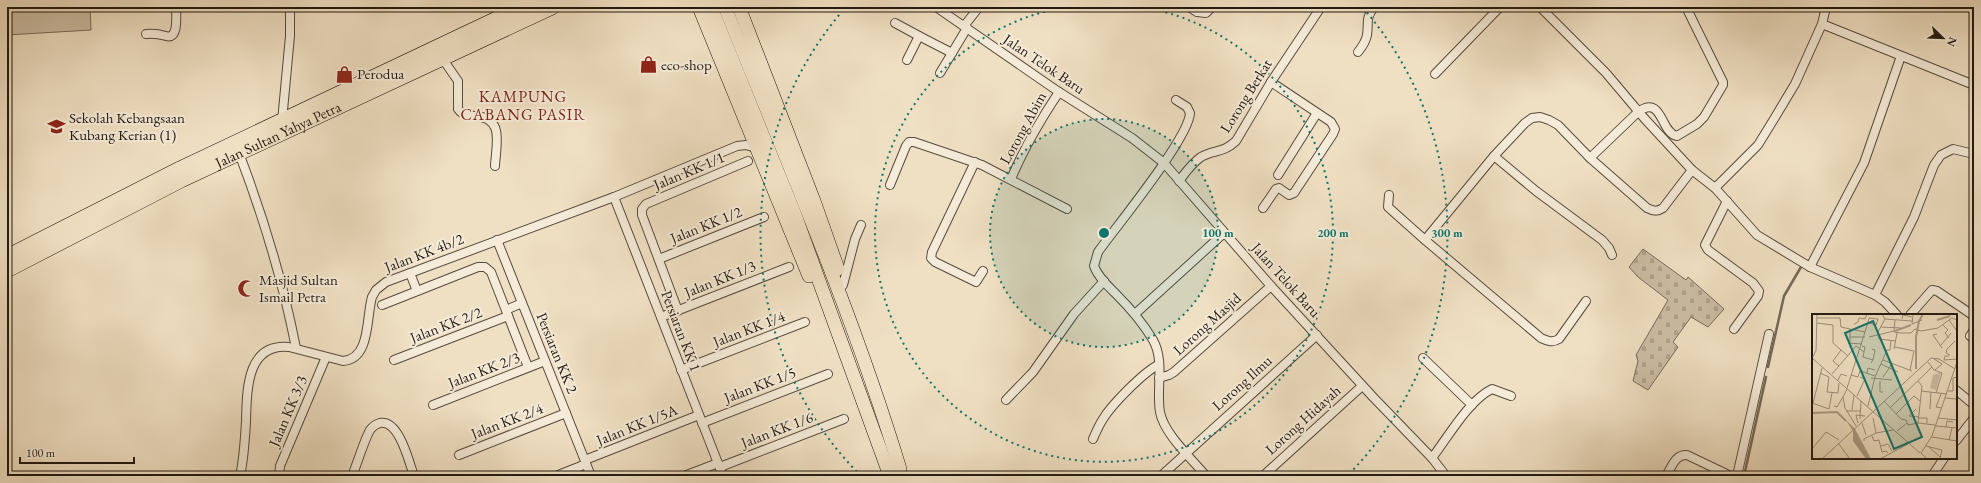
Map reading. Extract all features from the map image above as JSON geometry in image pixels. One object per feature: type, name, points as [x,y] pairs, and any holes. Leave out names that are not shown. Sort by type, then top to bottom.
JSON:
[{"type":"highway","name":"Jalan Sultan Yahya Petra","points":[[7,257],[180,169],[522,7]]},
{"type":"highway","name":"Jalan Sultan Yahya Petra","points":[[7,270],[181,180],[552,7]]},
{"type":"main road","points":[[699,7],[784,217],[864,402]]},
{"type":"main road","points":[[711,7],[799,209],[876,395]]},
{"type":"main road","points":[[725,7],[799,209],[890,476]]},
{"type":"main road","points":[[739,7],[814,201],[860,331],[876,395],[900,469],[897,476]]},
{"type":"street","points":[[146,34],[156,33],[168,37],[172,36],[176,26],[176,7]]},
{"type":"street","points":[[282,121],[290,36],[290,7]]},
{"type":"street","name":"Jalan Telok Baru","points":[[936,7],[1059,92],[1132,138],[1164,163],[1178,181],[1271,286],[1362,386],[1432,458],[1446,476]]},
{"type":"street","points":[[940,73],[979,7]]},
{"type":"street","points":[[1189,7],[1198,12],[1206,13],[1212,7]]},
{"type":"street","name":"Lorong Berkat","points":[[1178,181],[1201,157],[1229,148],[1236,141],[1271,82],[1321,7]]},
{"type":"street","points":[[1358,52],[1364,44],[1368,34],[1367,17],[1374,7]]},
{"type":"street","points":[[1435,74],[1500,7]]},
{"type":"street","points":[[1540,7],[1606,73],[1638,112],[1692,170],[1715,188],[1758,235],[1810,267],[1875,295],[1885,302],[1896,314]]},
{"type":"street","points":[[1590,158],[1638,112],[1647,106],[1654,108],[1671,133],[1677,136],[1704,117],[1724,82],[1686,7]]},
{"type":"street","points":[[1715,188],[1758,145],[1795,84],[1822,24],[1826,7]]},
{"type":"street","points":[[895,23],[952,53]]},
{"type":"street","points":[[1822,24],[1974,85]]},
{"type":"street","points":[[907,60],[918,36]]},
{"type":"street","points":[[1810,267],[1864,163],[1901,56]]},
{"type":"street","points":[[442,58],[458,81],[458,109],[464,114],[486,118],[494,124],[497,134],[495,166]]},
{"type":"street","points":[[1263,208],[1278,188],[1289,195],[1294,193],[1334,134],[1334,125],[1271,82]]},
{"type":"street","name":"Lorong Abim","points":[[1011,179],[1021,155],[1059,92]]},
{"type":"street","points":[[1176,100],[1187,107],[1190,113],[1190,119],[1164,163],[1094,260],[1094,266],[1096,272],[1135,314],[1156,347],[1160,412],[1163,423],[1206,476]]},
{"type":"street","points":[[1278,175],[1317,113]]},
{"type":"street","points":[[1425,240],[1494,156],[1525,123],[1532,118],[1540,117],[1558,125],[1590,158],[1647,208],[1652,210],[1658,211],[1663,208],[1692,170]]},
{"type":"street","points":[[737,146],[744,137],[747,127]]},
{"type":"street","points":[[890,185],[906,146],[909,142],[914,142],[975,162],[1067,208]]},
{"type":"street","name":"Jalan KK 4b/2","points":[[240,476],[244,456],[250,374],[256,362],[271,348],[280,346],[296,348],[343,361],[350,360],[357,357],[364,344],[370,303],[376,290],[386,282],[614,197],[737,146],[746,145],[756,148]]},
{"type":"street","points":[[1875,295],[1914,217],[1934,165],[1941,155],[1953,149],[1974,154]]},
{"type":"street","points":[[239,153],[251,186],[287,304],[296,348]]},
{"type":"street","points":[[1494,156],[1536,191],[1602,240],[1610,248],[1612,255]]},
{"type":"street","name":"Jalan KK 1/1","points":[[658,259],[642,215],[642,209],[646,204],[748,161]]},
{"type":"street","points":[[975,162],[932,252],[932,258],[935,262],[976,282],[983,271]]},
{"type":"street","points":[[1389,195],[1388,207],[1541,338],[1553,342],[1559,339],[1586,301]]},
{"type":"street","name":"Persiaran KK 1","points":[[614,197],[723,476]]},
{"type":"street","points":[[1727,202],[1705,245],[1708,250],[1753,283],[1759,291],[1758,296],[1734,329]]},
{"type":"street","name":"Jalan KK 1/2","points":[[658,259],[764,217]]},
{"type":"street","points":[[843,284],[855,239],[861,225]]},
{"type":"street","points":[[1135,314],[1224,233]]},
{"type":"street","name":"Persiaran KK 2","points":[[497,240],[591,476]]},
{"type":"street","points":[[658,259],[678,310]]},
{"type":"street","points":[[382,305],[478,267],[485,267],[491,272],[528,367]]},
{"type":"street","name":"Jalan KK 1/3","points":[[661,317],[789,267]]},
{"type":"street","points":[[410,273],[417,291]]},
{"type":"street","points":[[1006,400],[1033,372],[1074,314],[1104,281]]},
{"type":"street","name":"Lorong Masjid","points":[[1159,378],[1169,376],[1174,372],[1271,286]]},
{"type":"street","points":[[1911,314],[1932,290],[1937,291],[1974,316]]},
{"type":"street","name":"Jalan KK 2/2","points":[[394,360],[507,313],[522,303]]},
{"type":"street","name":"Jalan KK 1/4","points":[[681,370],[805,322]]},
{"type":"street","points":[[1737,476],[1769,334]]},
{"type":"street","name":"Lorong Ilmu","points":[[1161,476],[1317,335]]},
{"type":"street","name":"Jalan KK 3/3","points":[[279,476],[280,466],[326,356]]},
{"type":"street","points":[[1423,358],[1472,405]]},
{"type":"street","name":"Jalan KK 2/3","points":[[433,405],[545,361]]},
{"type":"street","points":[[1093,439],[1103,418],[1139,378],[1148,370],[1158,365]]},
{"type":"street","name":"Jalan KK 1/5","points":[[702,423],[828,374]]},
{"type":"street","name":"Lorong Hidayah","points":[[1262,476],[1362,386]]},
{"type":"street","points":[[1432,458],[1472,405],[1492,389],[1511,396]]},
{"type":"street","points":[[1957,391],[1974,405]]},
{"type":"street","name":"Jalan KK 2/4","points":[[459,455],[566,413]]},
{"type":"street","name":"Jalan KK 1/5A","points":[[556,476],[585,462],[699,415]]},
{"type":"street","points":[[1957,440],[1974,418]]},
{"type":"street","name":"Jalan KK 1/6","points":[[684,476],[719,465],[844,419]]},
{"type":"street","points":[[352,476],[370,431],[378,423],[383,423],[389,424],[397,432],[414,476]]},
{"type":"street","points":[[1666,476],[1677,458],[1681,455],[1687,455],[1731,476]]},
{"type":"street","points":[[1932,476],[1943,459]]},
{"type":"green space","points":[[7,7],[90,7],[91,30],[7,35]]},
{"type":"green space","points":[[1643,249],[1686,280],[1688,277],[1724,309],[1708,327],[1691,317],[1673,342],[1678,347],[1648,390],[1633,381],[1638,361],[1636,355],[1668,300],[1638,277],[1629,267]]},
{"type":"waterway","points":[[1768,367],[1784,296],[1801,267]]},
{"type":"waterway","points":[[1744,476],[1766,377]]},
{"type":"place","name":"eco-shop","points":[[648,65]]},
{"type":"place","name":"Perodua","points":[[344,74]]},
{"type":"place","name":"Sekolah Kebangsaan Kubang Kerian (1)","points":[[56,127]]},
{"type":"place","name":"Masjid Sultan Ismail Petra","points":[[246,289]]},
{"type":"district","name":"KAMPUNG CABANG PASIR","points":[[523,105]]}]
